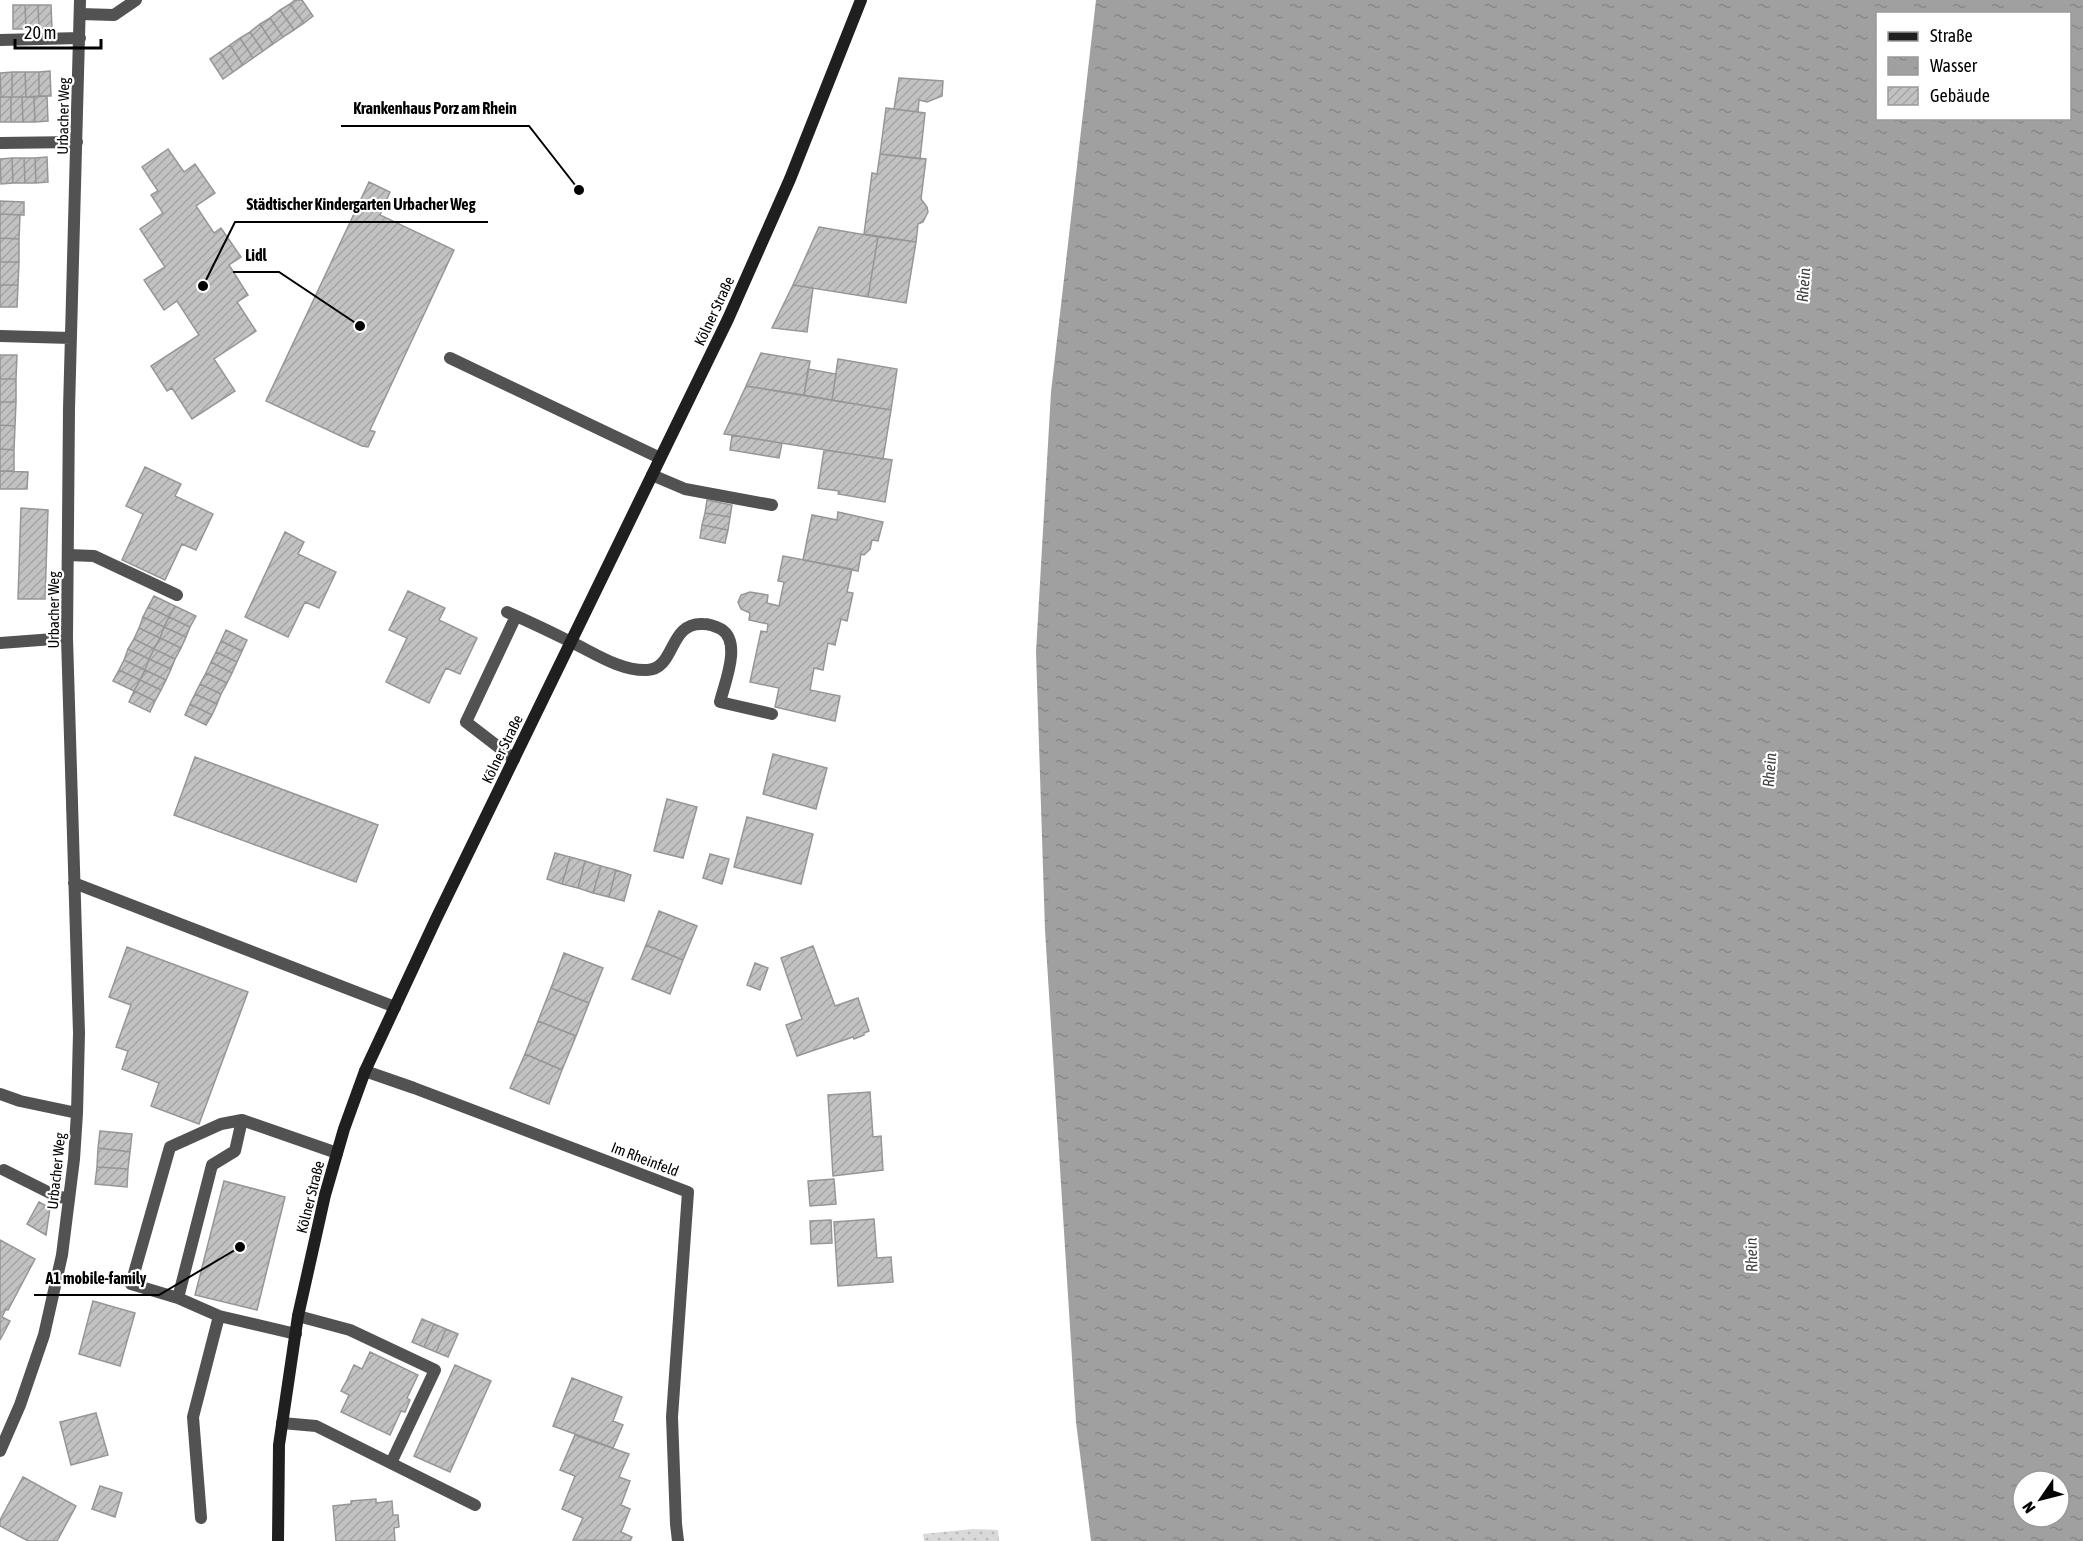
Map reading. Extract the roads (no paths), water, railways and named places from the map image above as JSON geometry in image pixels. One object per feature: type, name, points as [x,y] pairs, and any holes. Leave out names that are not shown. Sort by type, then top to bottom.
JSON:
[{"type":"main road","name":"Kölner Straße","points":[[279,1541],[279,1445],[298,1316],[325,1195],[365,1071],[728,320],[790,179],[861,0]]},
{"type":"street","name":"Urbacher Weg","points":[[0,1451],[20,1405],[44,1335],[62,1255],[77,1113],[79,1033],[68,638],[68,555],[80,0]]},
{"type":"street","points":[[80,14],[114,15],[136,0]]},
{"type":"street","points":[[0,40],[80,39]]},
{"type":"street","points":[[0,143],[77,142]]},
{"type":"street","points":[[0,336],[71,338]]},
{"type":"street","points":[[450,358],[660,458]]},
{"type":"street","points":[[652,475],[686,489],[772,505]]},
{"type":"street","points":[[68,555],[94,556],[177,595]]},
{"type":"street","points":[[514,759],[466,722],[511,614],[617,664],[650,670],[664,662],[682,630],[690,626],[709,624],[721,629],[731,642],[732,653],[720,702],[772,714]]},
{"type":"street","points":[[0,643],[68,638]]},
{"type":"street","points":[[74,883],[395,1006]]},
{"type":"street","name":"Im Rheinfeld","points":[[365,1071],[688,1192],[672,1417],[678,1541]]},
{"type":"street","points":[[0,1094],[20,1101],[77,1113]]},
{"type":"street","points":[[178,1298],[212,1165],[235,1151],[242,1120]]},
{"type":"street","points":[[296,1334],[219,1316],[178,1298],[131,1284],[170,1147],[221,1124],[242,1120],[337,1153]]},
{"type":"street","points":[[4,1170],[58,1197],[69,1198]]},
{"type":"street","points":[[201,1518],[193,1417],[219,1316]]},
{"type":"street","points":[[298,1316],[350,1330],[435,1370],[392,1463]]},
{"type":"street","points":[[282,1422],[316,1426],[475,1504]]},
{"type":"water","name":"Rhein","points":[[1096,0],[2083,0],[2083,1541],[1091,1541],[1076,1422],[1045,930],[1036,652],[1051,392]]},
{"type":"place","name":"Krankenhaus Porz am Rhein","points":[[579,190]]},
{"type":"place","name":"Städtischer Kindergarten Urbacher Weg","points":[[203,286]]},
{"type":"place","name":"Lidl","points":[[360,326]]},
{"type":"place","name":"A1 mobile-family","points":[[240,1247]]}]
